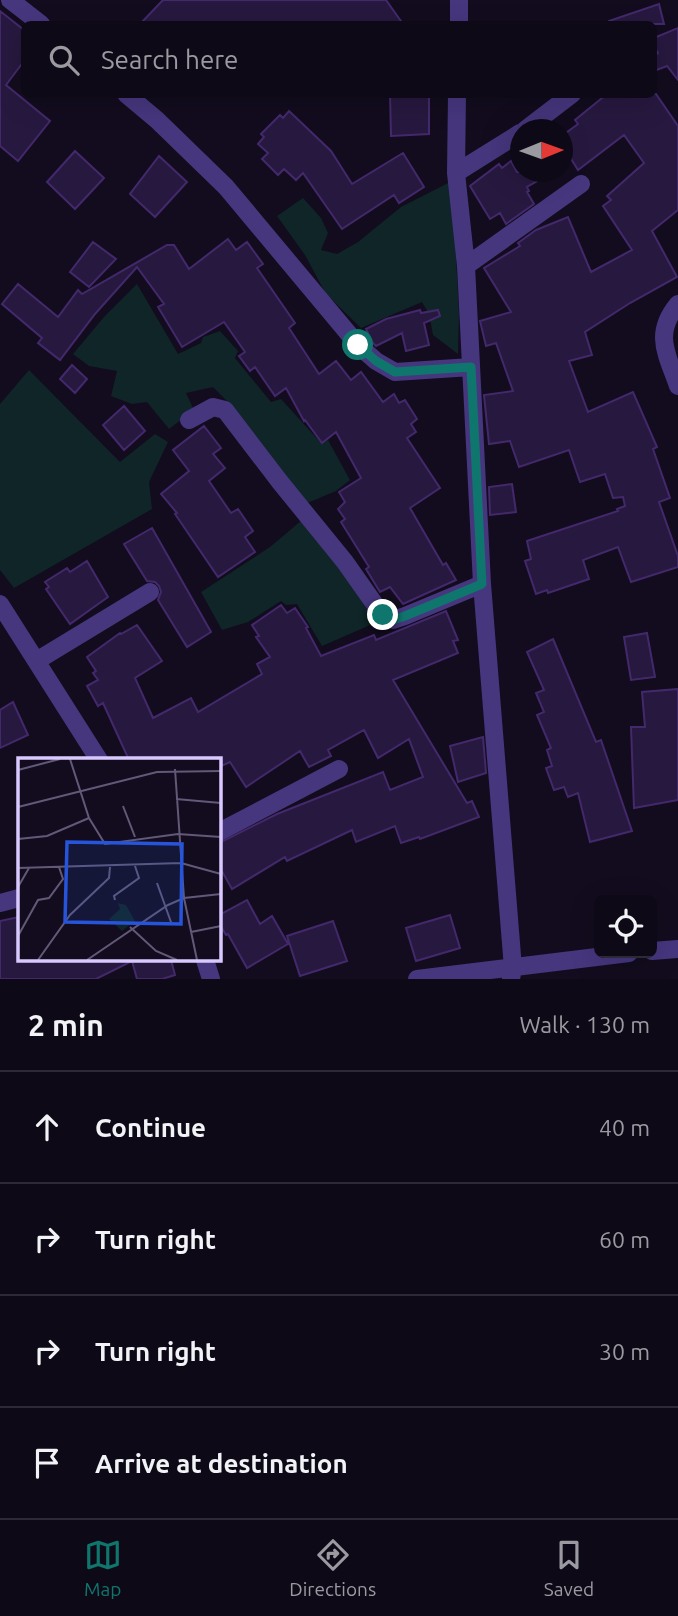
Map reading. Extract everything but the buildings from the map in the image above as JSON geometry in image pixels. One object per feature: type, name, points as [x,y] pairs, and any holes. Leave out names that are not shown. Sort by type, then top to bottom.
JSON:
[{"type":"street","points":[[10,0],[37,21]]},
{"type":"street","points":[[458,21],[459,0]]},
{"type":"street","points":[[131,98],[226,187],[358,345],[376,361],[395,372],[471,367]]},
{"type":"street","points":[[457,98],[456,173],[466,266],[482,584],[512,974]]},
{"type":"street","points":[[539,119],[567,98]]},
{"type":"street","points":[[456,173],[510,139]]},
{"type":"street","points":[[466,266],[582,184]]},
{"type":"street","points":[[678,304],[665,323],[662,339],[678,386]]},
{"type":"street","points":[[189,420],[213,407],[225,410],[345,562],[383,615],[393,620],[482,584]]},
{"type":"street","points":[[38,660],[150,592]]},
{"type":"street","points":[[0,604],[98,758]]},
{"type":"street","points":[[220,831],[339,769]]},
{"type":"street","points":[[0,903],[18,898]]},
{"type":"street","points":[[657,951],[678,949]]},
{"type":"street","points":[[417,979],[512,974],[601,958]]},
{"type":"street","points":[[206,962],[211,979]]},
{"type":"green space","points":[[452,181],[459,314],[458,354],[433,335],[429,314],[422,302],[361,328],[326,294],[305,255],[277,216],[303,198],[321,218],[328,233],[321,250],[337,254],[358,242],[401,207]]},
{"type":"green space","points":[[137,284],[178,354],[201,343],[203,337],[220,331],[238,351],[235,358],[271,402],[281,399],[322,444],[328,440],[350,480],[336,491],[305,504],[229,403],[213,387],[186,393],[194,410],[169,429],[147,402],[132,404],[111,396],[117,371],[89,366],[73,354]]},
{"type":"green space","points":[[29,370],[120,462],[155,434],[168,442],[149,482],[152,509],[14,588],[0,570],[0,404]]},
{"type":"green space","points":[[302,520],[331,551],[375,623],[322,646],[297,604],[286,605],[281,601],[248,622],[222,630],[201,592],[270,547]]},
{"type":"route","points":[[358,345],[376,361],[395,372],[471,367],[482,584],[393,620],[383,615]]}]
